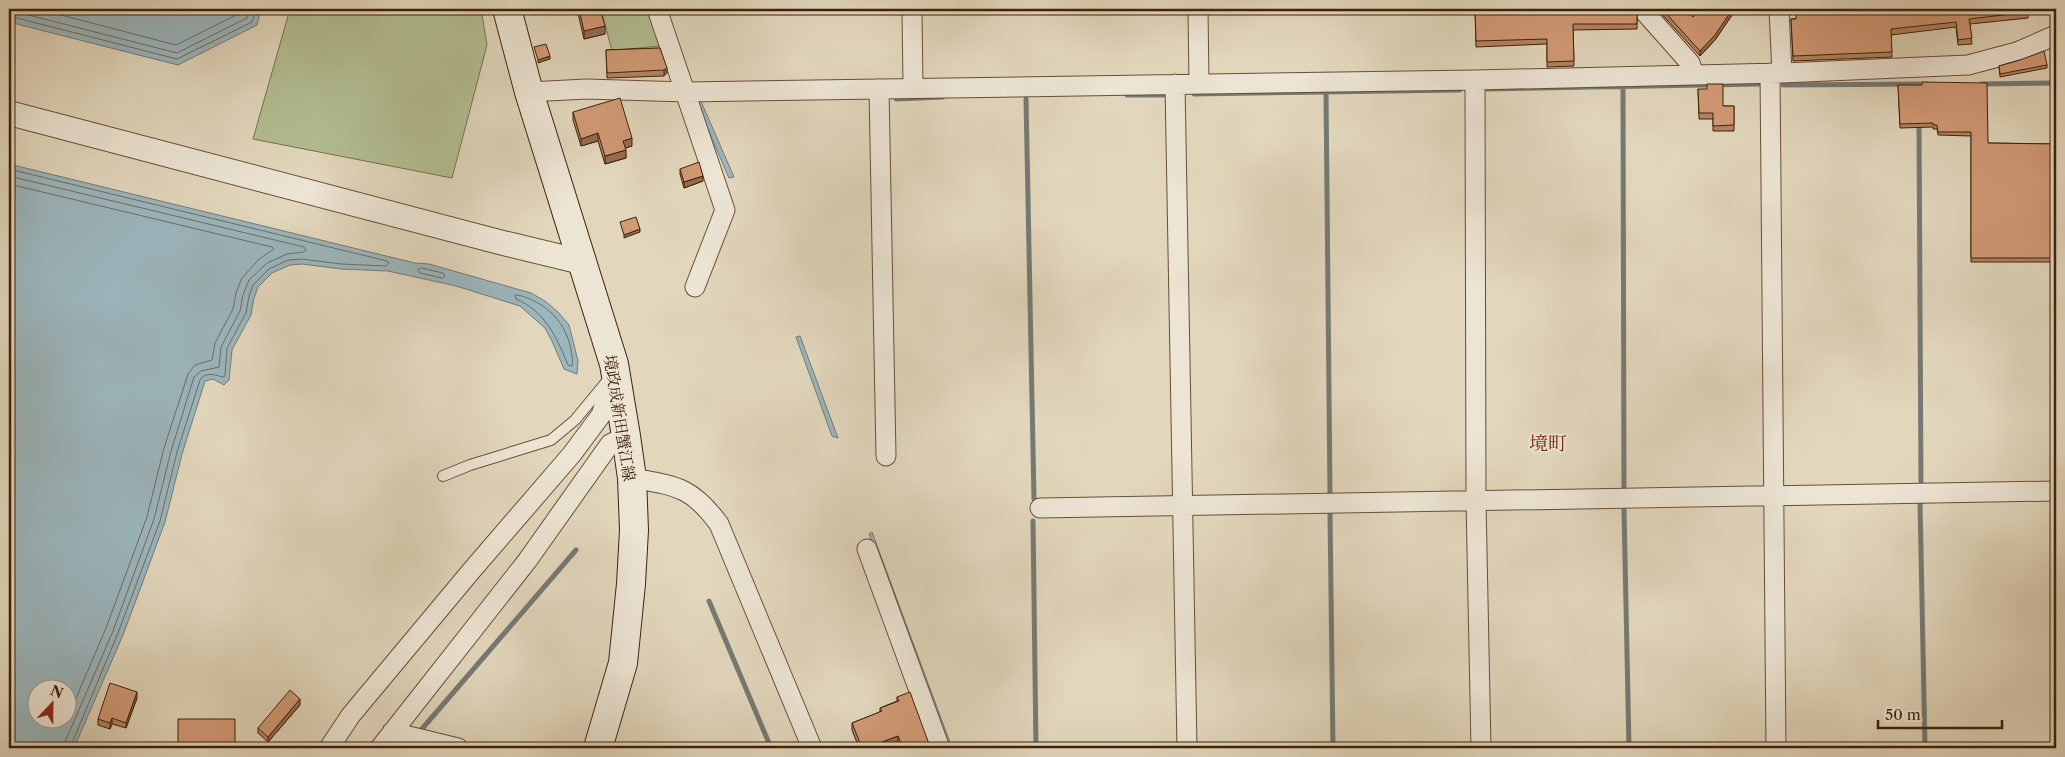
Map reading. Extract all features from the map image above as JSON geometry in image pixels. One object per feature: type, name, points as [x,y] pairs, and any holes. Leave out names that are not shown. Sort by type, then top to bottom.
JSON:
[{"type":"main road","name":"境政成新田蟹江線","points":[[507,9],[529,92],[615,372],[632,478],[634,530],[624,662],[598,748]]},
{"type":"street","points":[[657,9],[687,92],[725,210],[695,287]]},
{"type":"street","points":[[912,9],[913,88]]},
{"type":"street","points":[[1198,9],[1199,84]]},
{"type":"street","points":[[1642,9],[1690,63],[1694,75]]},
{"type":"street","points":[[1776,748],[1773,497],[1778,9]]},
{"type":"street","points":[[529,92],[586,89],[687,92],[1475,80],[1776,73],[1968,65],[2017,52],[2056,35]]},
{"type":"street","points":[[1475,80],[1476,501],[1482,748]]},
{"type":"street","points":[[1176,84],[1186,748]]},
{"type":"street","points":[[879,89],[886,456]]},
{"type":"street","points":[[9,113],[503,244],[582,262]]},
{"type":"street","points":[[329,748],[351,715],[572,454],[601,415],[615,372]]},
{"type":"street","points":[[380,748],[527,561],[610,444],[626,436]]},
{"type":"street","points":[[632,478],[667,484],[685,491],[704,504],[719,524],[812,748]]},
{"type":"street","points":[[1040,508],[2056,491]]},
{"type":"street","points":[[867,549],[940,748]]},
{"type":"street","points":[[392,732],[458,748]]},
{"type":"lane","points":[[444,476],[470,465],[551,440],[574,420],[615,372]]},
{"type":"green space","points":[[290,9],[481,9],[487,45],[452,178],[253,139]]},
{"type":"green space","points":[[618,9],[653,9],[667,45],[612,51],[602,13]]},
{"type":"water","points":[[9,9],[261,9],[257,25],[178,65],[9,22]]},
{"type":"water","points":[[695,99],[700,99],[734,177],[729,178]]},
{"type":"water","points":[[9,164],[415,263],[429,264],[531,293],[545,301],[558,312],[569,325],[578,361],[577,374],[564,369],[545,328],[520,306],[456,286],[388,271],[341,269],[302,264],[290,265],[272,273],[258,287],[251,315],[232,350],[229,380],[224,385],[213,379],[205,381],[182,454],[165,522],[123,635],[74,748],[9,748]]},
{"type":"water","points":[[800,336],[838,438],[832,436],[796,337]]},
{"type":"water","points":[[872,532],[952,748],[947,748],[869,534]]},
{"type":"building","points":[[579,9],[600,9],[605,26],[584,31]]},
{"type":"building","points":[[1475,9],[1633,9],[1637,15],[1637,24],[1573,24],[1574,61],[1547,62],[1547,39],[1476,41]]},
{"type":"building","points":[[1662,9],[1685,9],[1693,17],[1699,9],[1732,10],[1715,35],[1700,51]]},
{"type":"building","points":[[1796,9],[2028,9],[2028,12],[1969,19],[1972,38],[1958,40],[1956,22],[1891,29],[1892,52],[1793,56],[1791,19],[1796,19]]},
{"type":"building","points":[[546,44],[550,56],[538,60],[534,47]]},
{"type":"building","points":[[660,48],[667,68],[664,70],[607,73],[606,50]]},
{"type":"building","points":[[2044,51],[2047,65],[2000,74],[1999,66]]},
{"type":"building","points":[[1922,82],[1987,83],[1988,143],[2056,144],[2056,258],[1971,258],[1971,132],[1938,132],[1937,125],[1933,125],[1933,123],[1900,124],[1898,85],[1922,85]]},
{"type":"building","points":[[1707,84],[1723,84],[1723,106],[1734,106],[1734,125],[1713,126],[1713,113],[1699,113],[1698,89],[1707,89]]},
{"type":"building","points":[[620,98],[632,138],[623,141],[626,150],[605,156],[598,133],[581,139],[573,112]]},
{"type":"building","points":[[699,162],[703,176],[684,182],[680,169]]},
{"type":"building","points":[[636,217],[640,229],[624,235],[620,222]]},
{"type":"building","points":[[110,683],[137,692],[126,723],[112,718],[110,723],[98,719]]},
{"type":"building","points":[[290,690],[300,699],[268,737],[258,728]]},
{"type":"building","points":[[910,692],[929,744],[933,748],[903,748],[898,736],[862,748],[852,723],[882,711],[880,708],[899,701],[897,697]]},
{"type":"building","points":[[178,719],[235,719],[235,748],[178,748]]},
{"type":"waterway","points":[[1981,84],[2055,83]]},
{"type":"waterway","points":[[1487,89],[1759,84]]},
{"type":"waterway","points":[[1783,85],[1927,84]]},
{"type":"waterway","points":[[1623,87],[1624,491]]},
{"type":"waterway","points":[[1194,94],[1460,90]]},
{"type":"waterway","points":[[1326,92],[1330,495]]},
{"type":"waterway","points":[[1127,95],[1164,95]]},
{"type":"waterway","points":[[896,99],[943,97]]},
{"type":"waterway","points":[[1026,99],[1034,499]]},
{"type":"waterway","points":[[1919,122],[1921,485]]},
{"type":"waterway","points":[[1920,502],[1925,748]]},
{"type":"waterway","points":[[1624,510],[1629,748]]},
{"type":"waterway","points":[[1330,514],[1333,748]]},
{"type":"waterway","points":[[1033,521],[1036,748]]},
{"type":"waterway","points":[[421,730],[576,550]]},
{"type":"waterway","points":[[709,601],[771,748]]},
{"type":"district","name":"境町","points":[[1548,443]]}]
